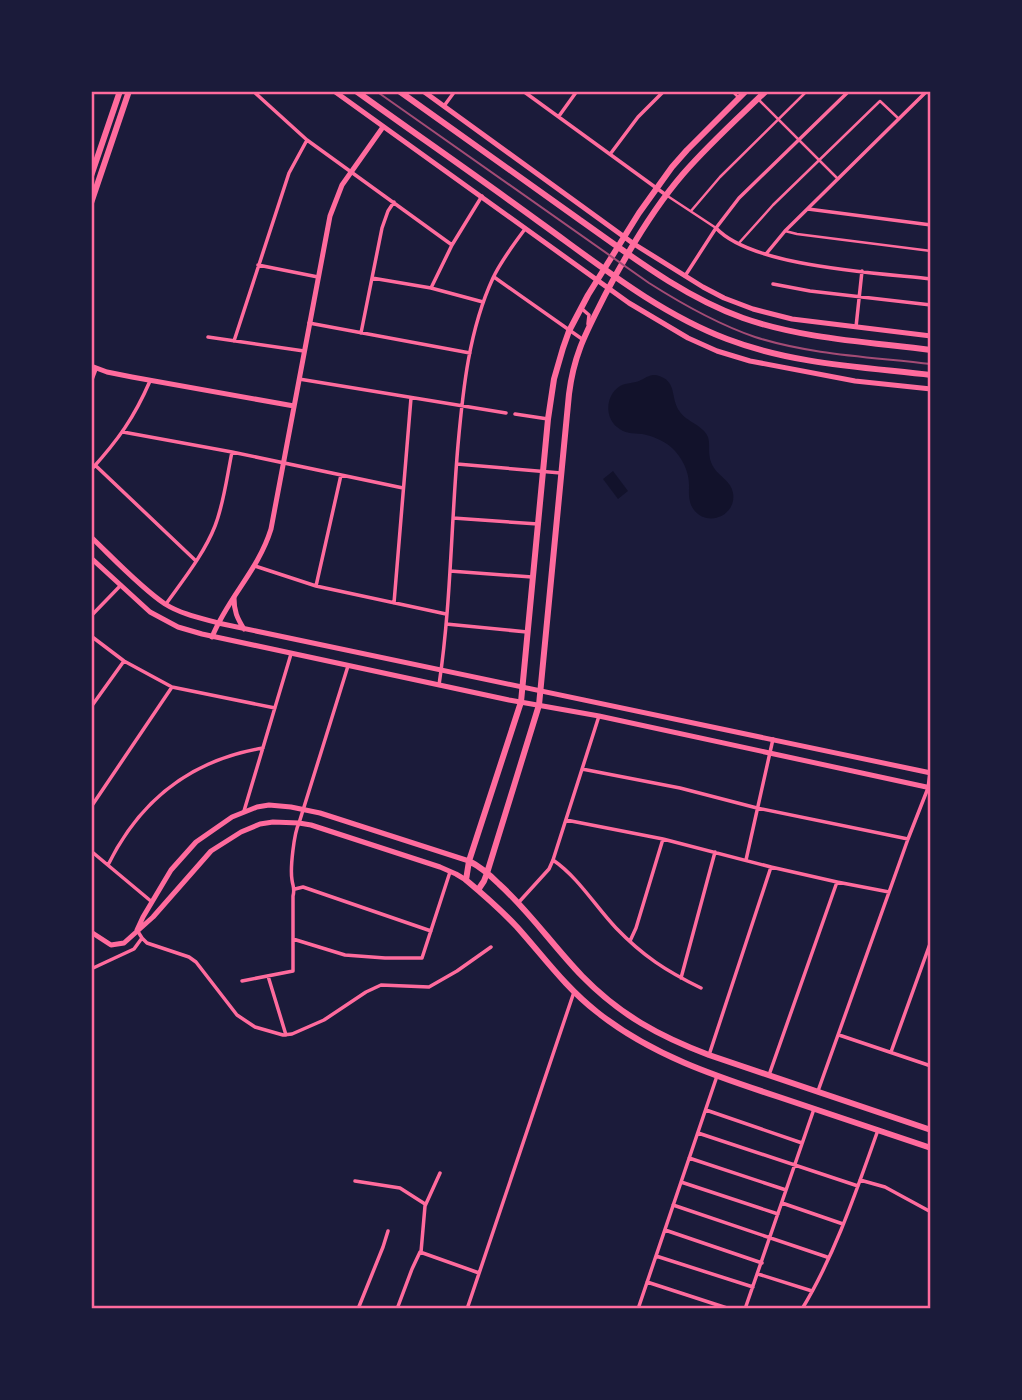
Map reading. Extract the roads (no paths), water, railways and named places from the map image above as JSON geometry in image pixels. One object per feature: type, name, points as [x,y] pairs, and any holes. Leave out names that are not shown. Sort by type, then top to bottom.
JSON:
[{"type":"main road","points":[[91,176],[120,91]]},
{"type":"main road","points":[[91,203],[129,91]]},
{"type":"main road","points":[[334,91],[597,281],[673,330],[703,345],[750,362],[881,384],[931,389]]},
{"type":"main road","points":[[356,91],[615,276],[681,318],[729,340],[789,357],[931,375]]},
{"type":"main road","points":[[399,91],[628,254],[691,294],[727,312],[763,325],[796,332],[931,350]]},
{"type":"main road","points":[[423,91],[634,244],[724,298],[792,319],[931,336]]},
{"type":"main road","points":[[466,880],[469,861],[521,702],[548,419],[556,371],[569,331],[656,188],[687,149],[746,91]]},
{"type":"main road","points":[[478,890],[487,873],[542,690],[571,375],[582,339],[615,276],[666,195],[701,154],[766,91]]},
{"type":"main road","points":[[212,637],[218,623],[255,566],[271,528],[330,216],[342,185],[383,127]]},
{"type":"main road","points":[[94,368],[294,406]]},
{"type":"main road","points":[[91,537],[166,604],[188,615],[930,773]]},
{"type":"main road","points":[[91,558],[150,612],[178,626],[212,637],[599,716],[929,788]]},
{"type":"main road","points":[[234,598],[234,610],[244,629]]},
{"type":"main road","points":[[137,930],[171,870],[196,842],[224,822],[244,811],[269,805],[320,813],[469,861],[487,873],[519,902],[576,970],[609,1001],[663,1036],[709,1055],[931,1130]]},
{"type":"main road","points":[[91,932],[111,945],[124,943],[160,911],[211,851],[252,827],[273,822],[299,822],[324,828],[450,871],[466,880],[517,927],[574,992],[632,1037],[667,1056],[717,1076],[931,1148]]},
{"type":"street","points":[[253,91],[307,140],[452,245]]},
{"type":"street","points":[[444,106],[455,91]]},
{"type":"street","points":[[524,91],[656,188],[739,243],[800,263],[931,279]]},
{"type":"street","points":[[559,116],[577,91]]},
{"type":"street","points":[[611,154],[638,117],[664,91]]},
{"type":"street","points":[[732,91],[739,98]]},
{"type":"street","points":[[691,211],[720,177],[807,91]]},
{"type":"street","points":[[685,275],[727,212],[849,91]]},
{"type":"street","points":[[766,254],[785,231],[927,91]]},
{"type":"street","points":[[758,99],[838,179]]},
{"type":"street","points":[[739,243],[773,205],[880,101],[899,119]]},
{"type":"street","points":[[234,341],[289,173],[307,140]]},
{"type":"street","points":[[431,288],[452,245],[482,196]]},
{"type":"street","points":[[361,333],[384,220],[394,202]]},
{"type":"street","points":[[807,209],[931,225]]},
{"type":"street","points":[[439,685],[462,405],[470,353],[494,277],[526,228]]},
{"type":"street","points":[[785,231],[931,251]]},
{"type":"street","points":[[258,265],[318,276]]},
{"type":"street","points":[[856,327],[862,271]]},
{"type":"street","points":[[494,277],[582,339]]},
{"type":"street","points":[[372,278],[431,288],[484,302]]},
{"type":"street","points":[[772,284],[931,305]]},
{"type":"street","points":[[581,308],[589,315],[588,326]]},
{"type":"street","points":[[309,323],[470,353]]},
{"type":"street","points":[[208,337],[304,351]]},
{"type":"street","points":[[91,382],[94,368]]},
{"type":"street","points":[[299,379],[506,413]]},
{"type":"street","points":[[91,470],[123,432],[137,410],[150,380]]},
{"type":"street","points":[[394,603],[411,398]]},
{"type":"street","points":[[515,414],[548,419]]},
{"type":"street","points":[[123,432],[403,488]]},
{"type":"street","points":[[166,604],[209,540],[218,517],[232,452]]},
{"type":"street","points":[[457,464],[561,472]]},
{"type":"street","points":[[95,465],[196,561]]},
{"type":"street","points":[[316,586],[341,475]]},
{"type":"street","points":[[453,518],[538,524]]},
{"type":"street","points":[[255,566],[316,586],[446,614]]},
{"type":"street","points":[[450,570],[533,577]]},
{"type":"street","points":[[91,616],[121,585]]},
{"type":"street","points":[[446,624],[528,632]]},
{"type":"street","points":[[91,636],[124,661],[172,687],[275,708]]},
{"type":"street","points":[[244,811],[291,654]]},
{"type":"street","points":[[91,707],[124,661]]},
{"type":"street","points":[[242,981],[293,971],[295,889],[292,880],[296,830],[348,666]]},
{"type":"street","points":[[91,807],[172,687]]},
{"type":"street","points":[[519,902],[549,869],[553,860],[599,716]]},
{"type":"street","points":[[746,860],[773,739]]},
{"type":"street","points":[[108,865],[138,817],[168,788],[185,776],[218,760],[263,748]]},
{"type":"street","points":[[582,769],[908,839]]},
{"type":"street","points":[[818,1092],[908,839],[929,788],[930,773]]},
{"type":"street","points":[[566,820],[663,839],[771,867],[889,892]]},
{"type":"street","points":[[630,942],[663,839]]},
{"type":"street","points":[[91,851],[152,902]]},
{"type":"street","points":[[681,978],[715,852]]},
{"type":"street","points":[[553,860],[572,876],[615,927],[653,962],[701,988]]},
{"type":"street","points":[[709,1055],[771,867]]},
{"type":"street","points":[[293,939],[345,955],[422,958],[450,871]]},
{"type":"street","points":[[769,1075],[836,882]]},
{"type":"street","points":[[295,889],[303,887],[431,931]]},
{"type":"street","points":[[137,930],[147,943],[196,962],[228,1005],[245,1021],[267,1031],[286,1035],[324,1020],[381,985],[429,987],[491,947]]},
{"type":"street","points":[[91,969],[134,949],[142,938]]},
{"type":"street","points":[[891,1052],[931,941]]},
{"type":"street","points":[[268,976],[286,1035]]},
{"type":"street","points":[[467,1309],[574,992]]},
{"type":"street","points":[[839,1035],[931,1066]]},
{"type":"street","points":[[640,1309],[717,1076]]},
{"type":"street","points":[[745,1309],[814,1109]]},
{"type":"street","points":[[706,1110],[803,1143]]},
{"type":"street","points":[[802,1309],[843,1224],[878,1130]]},
{"type":"street","points":[[698,1133],[858,1186]]},
{"type":"street","points":[[689,1158],[786,1190]]},
{"type":"street","points":[[397,1309],[421,1252],[425,1204],[440,1172]]},
{"type":"street","points":[[860,1180],[885,1187],[931,1212]]},
{"type":"street","points":[[355,1181],[401,1188],[425,1204]]},
{"type":"street","points":[[681,1182],[778,1214]]},
{"type":"street","points":[[782,1203],[843,1224]]},
{"type":"street","points":[[673,1205],[828,1257]]},
{"type":"street","points":[[665,1230],[762,1263]]},
{"type":"street","points":[[358,1309],[388,1231]]},
{"type":"street","points":[[421,1252],[479,1273]]},
{"type":"street","points":[[656,1256],[753,1287]]},
{"type":"street","points":[[758,1274],[812,1291]]},
{"type":"street","points":[[647,1282],[730,1309]]},
{"type":"railway","points":[[376,91],[649,283],[713,320],[755,337],[798,348],[931,364]]}]
